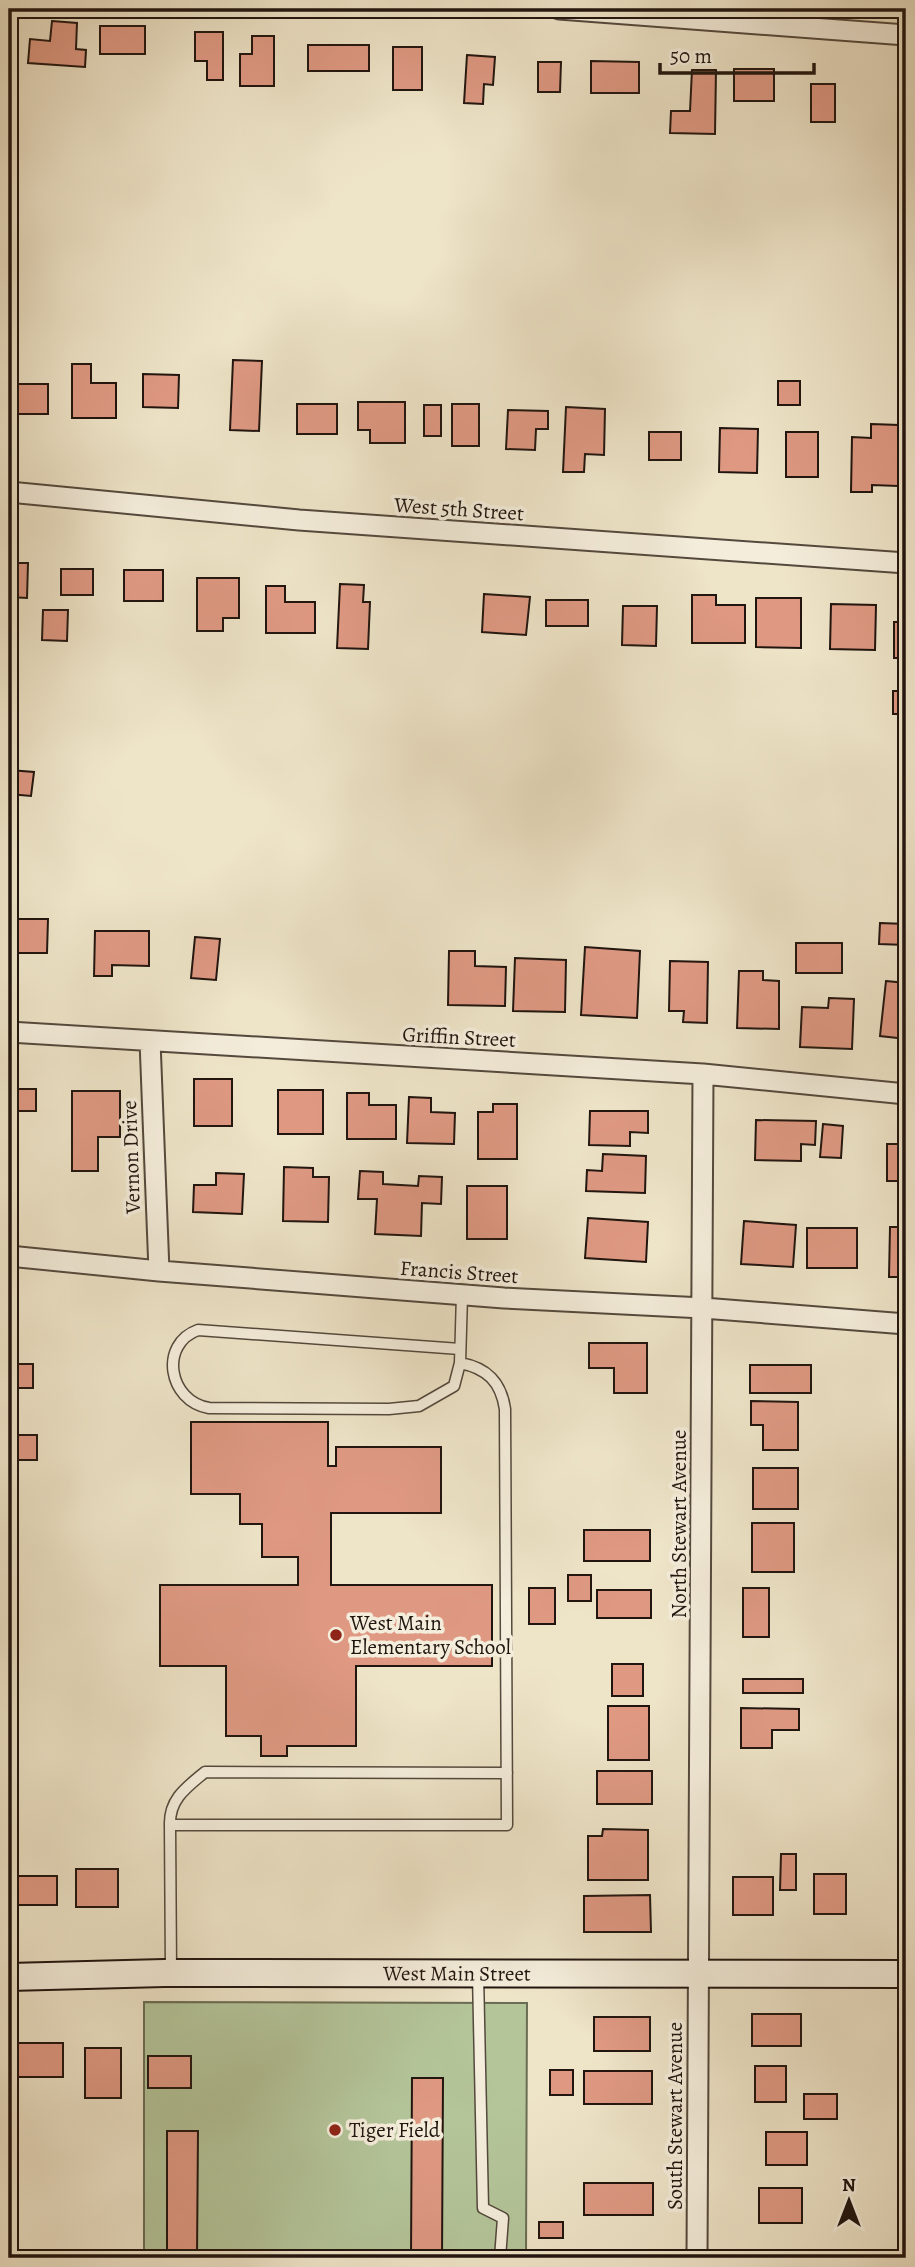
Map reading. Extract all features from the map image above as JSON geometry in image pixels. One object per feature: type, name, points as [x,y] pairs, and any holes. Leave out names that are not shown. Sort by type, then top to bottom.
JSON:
[{"type":"main road","name":"West Main Street","points":[[9,1977],[171,1973],[906,1974]]},
{"type":"street","points":[[559,9],[906,34]]},
{"type":"street","name":"West 5th Street","points":[[9,492],[299,520],[906,563]]},
{"type":"street","name":"Griffin Street","points":[[9,1032],[703,1074],[906,1094]]},
{"type":"street","name":"Vernon Drive","points":[[150,1041],[159,1271]]},
{"type":"street","name":"North Stewart Avenue","points":[[699,1974],[703,1074]]},
{"type":"street","name":"Francis Street","points":[[9,1256],[462,1295],[703,1308],[906,1324]]},
{"type":"street","name":"South Stewart Avenue","points":[[697,2258],[699,1974]]},
{"type":"lane","points":[[460,1349],[198,1330],[177,1346],[174,1364],[176,1384],[182,1394],[198,1406],[209,1408],[389,1409],[419,1406],[454,1385],[460,1363],[462,1295]]},
{"type":"lane","points":[[170,1825],[507,1825],[505,1409],[497,1382],[474,1366],[460,1363]]},
{"type":"lane","points":[[171,1973],[169,1813],[178,1794],[205,1772],[507,1773]]},
{"type":"lane","points":[[478,1974],[483,2208],[503,2218],[500,2258]]},
{"type":"green space","name":"Tiger Field","points":[[144,2002],[527,2003],[526,2258],[144,2258]]},
{"type":"building","points":[[11,17],[11,49],[9,49]]},
{"type":"building","points":[[52,21],[77,23],[76,49],[86,50],[85,67],[28,63],[30,39],[50,41]]},
{"type":"building","points":[[100,26],[145,26],[145,54],[100,54]]},
{"type":"building","points":[[195,32],[223,32],[223,80],[207,80],[207,61],[195,61]]},
{"type":"building","points":[[252,36],[274,36],[274,86],[240,86],[240,54],[252,54]]},
{"type":"building","points":[[308,45],[369,45],[369,71],[308,71]]},
{"type":"building","points":[[393,47],[422,47],[422,90],[393,90]]},
{"type":"building","points":[[467,55],[495,57],[493,85],[484,84],[483,104],[464,103]]},
{"type":"building","points":[[591,61],[639,62],[639,93],[591,93]]},
{"type":"building","points":[[538,62],[561,62],[560,92],[538,92]]},
{"type":"building","points":[[734,69],[774,69],[774,101],[734,101]]},
{"type":"building","points":[[692,70],[716,70],[715,134],[670,133],[671,111],[690,111]]},
{"type":"building","points":[[811,84],[835,84],[835,122],[811,122]]},
{"type":"building","points":[[906,157],[906,196],[900,158]]},
{"type":"building","points":[[233,360],[262,361],[259,431],[230,430]]},
{"type":"building","points":[[72,364],[91,364],[91,383],[116,383],[116,418],[72,418]]},
{"type":"building","points":[[143,374],[179,375],[178,408],[143,407]]},
{"type":"building","points":[[778,381],[800,381],[800,405],[778,405]]},
{"type":"building","points":[[9,384],[48,384],[48,414],[9,414]]},
{"type":"building","points":[[358,402],[405,402],[405,443],[370,443],[370,430],[358,430]]},
{"type":"building","points":[[297,404],[337,404],[337,434],[297,434]]},
{"type":"building","points":[[452,404],[479,404],[479,446],[452,446]]},
{"type":"building","points":[[424,405],[441,405],[441,436],[424,436]]},
{"type":"building","points":[[566,407],[605,409],[604,455],[585,454],[584,472],[563,472]]},
{"type":"building","points":[[508,410],[548,411],[548,429],[536,429],[535,450],[506,449]]},
{"type":"building","points":[[871,424],[899,425],[898,486],[872,485],[872,492],[851,492],[852,437],[871,438]]},
{"type":"building","points":[[720,428],[758,429],[757,473],[719,472]]},
{"type":"building","points":[[649,432],[681,432],[681,460],[649,460]]},
{"type":"building","points":[[786,432],[818,432],[818,477],[786,477]]},
{"type":"building","points":[[9,563],[28,563],[27,598],[9,597]]},
{"type":"building","points":[[61,569],[93,569],[93,595],[61,595]]},
{"type":"building","points":[[124,570],[163,570],[163,601],[124,601]]},
{"type":"building","points":[[197,578],[239,578],[239,618],[223,618],[223,631],[197,631]]},
{"type":"building","points":[[340,584],[364,585],[363,602],[370,602],[368,649],[337,648]]},
{"type":"building","points":[[266,586],[285,586],[285,602],[315,602],[315,633],[266,633]]},
{"type":"building","points":[[484,594],[530,597],[526,635],[482,632]]},
{"type":"building","points":[[692,595],[716,595],[716,605],[745,605],[745,643],[692,643]]},
{"type":"building","points":[[756,598],[801,598],[801,648],[756,647]]},
{"type":"building","points":[[546,600],[588,600],[588,626],[546,626]]},
{"type":"building","points":[[831,604],[876,605],[875,650],[830,649]]},
{"type":"building","points":[[623,606],[657,606],[656,646],[622,645]]},
{"type":"building","points":[[43,610],[68,610],[67,641],[42,640]]},
{"type":"building","points":[[894,622],[906,622],[906,658],[894,658]]},
{"type":"building","points":[[893,691],[906,691],[906,714],[893,714]]},
{"type":"building","points":[[9,770],[34,772],[31,796],[9,794]]},
{"type":"building","points":[[9,919],[48,919],[47,953],[9,953]]},
{"type":"building","points":[[880,923],[906,924],[906,945],[879,944]]},
{"type":"building","points":[[95,931],[149,931],[149,966],[112,965],[112,976],[94,976]]},
{"type":"building","points":[[195,937],[220,939],[216,980],[191,978]]},
{"type":"building","points":[[796,943],[842,943],[842,973],[796,973]]},
{"type":"building","points":[[585,947],[640,951],[637,1018],[581,1015]]},
{"type":"building","points":[[449,951],[475,951],[475,966],[506,967],[505,1006],[448,1005]]},
{"type":"building","points":[[515,958],[566,960],[565,1012],[513,1011]]},
{"type":"building","points":[[670,961],[708,962],[707,1023],[683,1022],[684,1011],[669,1011]]},
{"type":"building","points":[[739,971],[763,971],[763,980],[779,981],[779,1029],[737,1028]]},
{"type":"building","points":[[886,981],[906,983],[906,1039],[880,1036]]},
{"type":"building","points":[[829,998],[854,999],[852,1049],[800,1047],[802,1007],[828,1008]]},
{"type":"building","points":[[9,1074],[18,1074],[18,1089],[36,1089],[36,1111],[9,1111]]},
{"type":"building","points":[[194,1079],[232,1079],[232,1126],[194,1126]]},
{"type":"building","points":[[278,1090],[323,1090],[323,1134],[278,1134]]},
{"type":"building","points":[[72,1091],[120,1091],[120,1137],[98,1137],[98,1171],[72,1171]]},
{"type":"building","points":[[347,1093],[369,1093],[369,1105],[396,1105],[396,1139],[347,1139]]},
{"type":"building","points":[[409,1097],[431,1098],[431,1112],[455,1113],[454,1144],[407,1143]]},
{"type":"building","points":[[493,1104],[517,1104],[517,1159],[478,1159],[478,1112],[493,1112]]},
{"type":"building","points":[[590,1111],[648,1111],[648,1133],[630,1132],[630,1146],[589,1145]]},
{"type":"building","points":[[756,1120],[816,1121],[815,1145],[801,1144],[801,1161],[755,1160]]},
{"type":"building","points":[[823,1124],[843,1126],[841,1158],[820,1157]]},
{"type":"building","points":[[887,1144],[906,1144],[906,1181],[887,1181]]},
{"type":"building","points":[[603,1154],[646,1156],[645,1193],[586,1191],[587,1170],[602,1171]]},
{"type":"building","points":[[284,1167],[313,1168],[313,1177],[329,1177],[328,1222],[283,1221]]},
{"type":"building","points":[[360,1171],[383,1172],[383,1184],[418,1186],[419,1176],[442,1177],[441,1204],[422,1203],[421,1236],[375,1234],[377,1199],[358,1199]]},
{"type":"building","points":[[216,1173],[244,1174],[242,1214],[193,1212],[194,1185],[216,1185]]},
{"type":"building","points":[[467,1186],[507,1186],[507,1239],[467,1239]]},
{"type":"building","points":[[588,1218],[648,1222],[646,1262],[585,1258]]},
{"type":"building","points":[[744,1221],[796,1225],[793,1267],[741,1264]]},
{"type":"building","points":[[890,1227],[906,1227],[906,1277],[889,1277]]},
{"type":"building","points":[[807,1228],[857,1228],[857,1268],[807,1268]]},
{"type":"building","points":[[589,1343],[647,1343],[647,1393],[614,1393],[614,1368],[589,1368]]},
{"type":"building","points":[[9,1364],[33,1364],[33,1388],[15,1388],[15,1415],[9,1415]]},
{"type":"building","points":[[750,1365],[811,1365],[811,1393],[750,1393]]},
{"type":"building","points":[[751,1401],[798,1402],[798,1450],[763,1450],[763,1425],[751,1425]]},
{"type":"building","points":[[191,1422],[328,1422],[328,1466],[336,1466],[336,1447],[441,1447],[441,1513],[331,1513],[331,1585],[492,1585],[492,1666],[356,1666],[356,1746],[287,1746],[287,1756],[261,1756],[261,1736],[226,1736],[226,1666],[160,1666],[160,1585],[298,1585],[298,1557],[262,1557],[262,1524],[240,1524],[240,1494],[191,1494]]},
{"type":"building","points":[[9,1435],[37,1435],[37,1460],[17,1460],[17,1473],[9,1473]]},
{"type":"building","points":[[753,1468],[798,1468],[798,1509],[753,1509]]},
{"type":"building","points":[[11,1518],[11,1566],[9,1566]]},
{"type":"building","points":[[752,1523],[794,1523],[794,1572],[752,1572]]},
{"type":"building","points":[[584,1530],[650,1530],[650,1561],[584,1561]]},
{"type":"building","points":[[568,1575],[591,1575],[591,1601],[568,1601]]},
{"type":"building","points":[[529,1588],[555,1588],[555,1624],[529,1624]]},
{"type":"building","points":[[743,1588],[769,1588],[769,1637],[743,1637]]},
{"type":"building","points":[[597,1590],[651,1590],[651,1618],[597,1618]]},
{"type":"building","points":[[612,1664],[643,1664],[643,1696],[612,1696]]},
{"type":"building","points":[[743,1679],[803,1679],[803,1693],[743,1693]]},
{"type":"building","points":[[608,1706],[649,1706],[649,1760],[608,1760]]},
{"type":"building","points":[[741,1708],[799,1709],[799,1730],[772,1730],[772,1748],[741,1748]]},
{"type":"building","points":[[597,1771],[652,1771],[652,1804],[597,1804]]},
{"type":"building","points":[[603,1829],[648,1830],[648,1880],[588,1880],[588,1836],[602,1836]]},
{"type":"building","points":[[781,1854],[796,1854],[796,1890],[780,1890]]},
{"type":"building","points":[[76,1869],[118,1869],[118,1907],[76,1907]]},
{"type":"building","points":[[814,1874],[846,1874],[846,1914],[814,1914]]},
{"type":"building","points":[[9,1876],[57,1876],[57,1905],[9,1905]]},
{"type":"building","points":[[733,1877],[773,1877],[773,1915],[733,1915]]},
{"type":"building","points":[[650,1895],[651,1932],[584,1932],[584,1896]]},
{"type":"building","points":[[752,2014],[801,2014],[801,2046],[752,2046]]},
{"type":"building","points":[[594,2017],[650,2017],[650,2051],[594,2051]]},
{"type":"building","points":[[14,2043],[63,2043],[63,2077],[14,2077]]},
{"type":"building","points":[[85,2048],[121,2048],[121,2098],[85,2098]]},
{"type":"building","points":[[148,2056],[191,2056],[191,2088],[148,2088]]},
{"type":"building","points":[[755,2066],[786,2066],[786,2102],[755,2102]]},
{"type":"building","points":[[550,2070],[573,2070],[573,2095],[550,2095]]},
{"type":"building","points":[[584,2071],[652,2071],[652,2104],[584,2104]]},
{"type":"building","points":[[412,2078],[443,2078],[442,2258],[411,2258]]},
{"type":"building","points":[[804,2094],[837,2094],[837,2119],[804,2119]]},
{"type":"building","points":[[167,2131],[198,2131],[197,2258],[167,2258]]},
{"type":"building","points":[[766,2132],[807,2132],[807,2165],[766,2165]]},
{"type":"building","points":[[584,2183],[653,2183],[653,2215],[584,2215]]},
{"type":"building","points":[[759,2188],[802,2188],[802,2223],[759,2223]]},
{"type":"building","points":[[539,2222],[563,2222],[563,2238],[539,2238]]},
{"type":"building","points":[[758,2250],[801,2250],[801,2258],[758,2258]]},
{"type":"place","name":"West Main Elementary School","points":[[336,1635]]},
{"type":"place","name":"Tiger Field","points":[[335,2130]]}]
